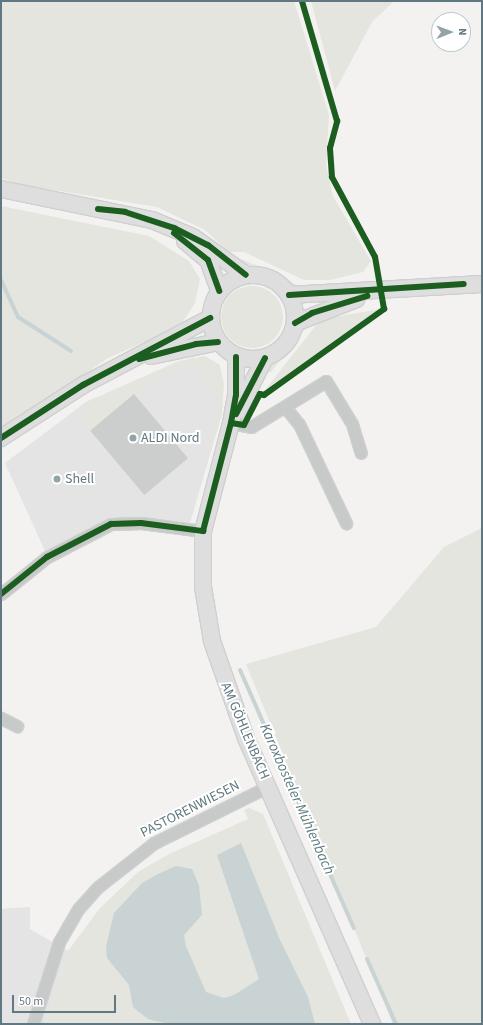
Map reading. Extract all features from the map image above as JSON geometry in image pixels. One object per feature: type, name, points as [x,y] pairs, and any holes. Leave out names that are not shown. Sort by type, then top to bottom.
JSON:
[{"type":"street","points":[[1,189],[152,220],[193,237],[246,275],[271,279],[289,295],[295,323]]},
{"type":"street","points":[[152,220],[188,242],[208,260],[219,291],[210,318],[218,342],[236,357],[265,358],[285,345],[295,323],[312,313],[382,291]]},
{"type":"street","points":[[219,291],[246,275]]},
{"type":"street","points":[[289,295],[382,291],[482,284]]},
{"type":"street","points":[[1,438],[122,364],[210,318]]},
{"type":"street","points":[[122,364],[196,344],[218,342]]},
{"type":"street","name":"AM GÖHLENBACH","points":[[236,357],[236,396],[232,423],[203,530],[203,587],[212,641],[234,708],[372,1024]]},
{"type":"street","name":"AM GÖHLENBACH","points":[[232,423],[265,358]]},
{"type":"street","points":[[232,423],[251,427],[326,381],[352,424],[361,453]]},
{"type":"street","points":[[285,407],[299,424],[346,523]]},
{"type":"street","points":[[1,594],[47,557],[111,524],[141,523],[203,530]]},
{"type":"street","points":[[1,718],[17,726]]},
{"type":"street","name":"PASTORENWIESEN","points":[[33,1024],[58,942],[79,908],[98,887],[154,843],[269,786]]},
{"type":"shaded area","points":[[1,1],[294,1],[329,115],[326,166],[333,196],[371,261],[363,272],[330,280],[304,280],[244,252],[229,252],[205,230],[157,207],[23,185],[1,178]]},
{"type":"shaded area","points":[[311,1],[394,1],[372,22],[335,91]]},
{"type":"shaded area","points":[[1,206],[149,236],[189,261],[200,279],[195,303],[180,326],[108,358],[1,430]]},
{"type":"shaded area","points":[[241,259],[276,273],[302,288],[296,289],[279,276],[247,266]]},
{"type":"shaded area","points":[[252,286],[264,288],[274,295],[281,305],[283,317],[281,329],[274,339],[264,346],[252,348],[240,346],[230,339],[223,329],[221,317],[223,305],[230,295],[240,288]]},
{"type":"shaded area","points":[[380,309],[265,390],[317,324],[334,317]]},
{"type":"shaded area","points":[[309,324],[271,372],[264,373],[269,364],[286,351],[302,325]]},
{"type":"shaded area","points":[[205,356],[220,365],[224,384],[222,414],[210,452],[206,451],[221,402],[194,361],[134,394],[90,431],[83,423],[86,402],[179,361]]},
{"type":"shaded area","points":[[194,357],[222,401],[222,414],[190,523],[141,517],[110,519],[45,551],[5,463],[86,402]]},
{"type":"shaded area","points":[[482,528],[482,1024],[393,1024],[246,664],[376,627],[444,547]]},
{"type":"shaded area","points":[[249,808],[263,814],[351,1024],[45,1024],[68,951],[100,908],[138,872],[169,854],[248,819],[244,810]]},
{"type":"shaded area","points":[[241,843],[280,940],[308,997],[315,1024],[169,1024],[148,1019],[133,1007],[129,985],[107,958],[106,947],[114,913],[142,883],[176,866],[192,869],[199,885],[202,915],[184,935],[186,946],[206,992],[224,998],[234,995],[259,979],[217,855]]},
{"type":"shaded area","points":[[30,907],[30,929],[68,951],[45,1024],[1,1024],[1,909]]},
{"type":"building","name":"ALDI Nord","points":[[134,394],[188,458],[144,495],[90,431]]},
{"type":"waterway","name":"Karoxbosteler Mühlenbach","points":[[1,280],[18,317],[71,351]]},
{"type":"waterway","name":"Karoxbosteler Mühlenbach","points":[[240,670],[354,928]]},
{"type":"waterway","name":"Karoxbosteler Mühlenbach","points":[[367,959],[396,1024]]},
{"type":"cycle path","points":[[231,423],[244,425],[260,394],[264,395],[384,309],[375,257],[332,177],[330,148],[337,121],[302,1]]},
{"type":"cycle path","points":[[98,209],[125,212],[174,228],[208,245],[246,275]]},
{"type":"cycle path","points":[[174,233],[208,260],[219,291]]},
{"type":"cycle path","points":[[289,295],[464,284]]},
{"type":"cycle path","points":[[295,323],[312,313],[367,296]]},
{"type":"cycle path","points":[[1,438],[83,385],[210,318]]},
{"type":"cycle path","points":[[139,359],[196,344],[218,342]]},
{"type":"cycle path","points":[[1,594],[47,557],[111,524],[141,523],[203,531],[231,423],[236,395],[236,357]]},
{"type":"cycle path","points":[[236,414],[265,358]]},
{"type":"place","name":"ALDI Nord","points":[[133,438]]},
{"type":"place","name":"Shell","points":[[57,479]]}]
